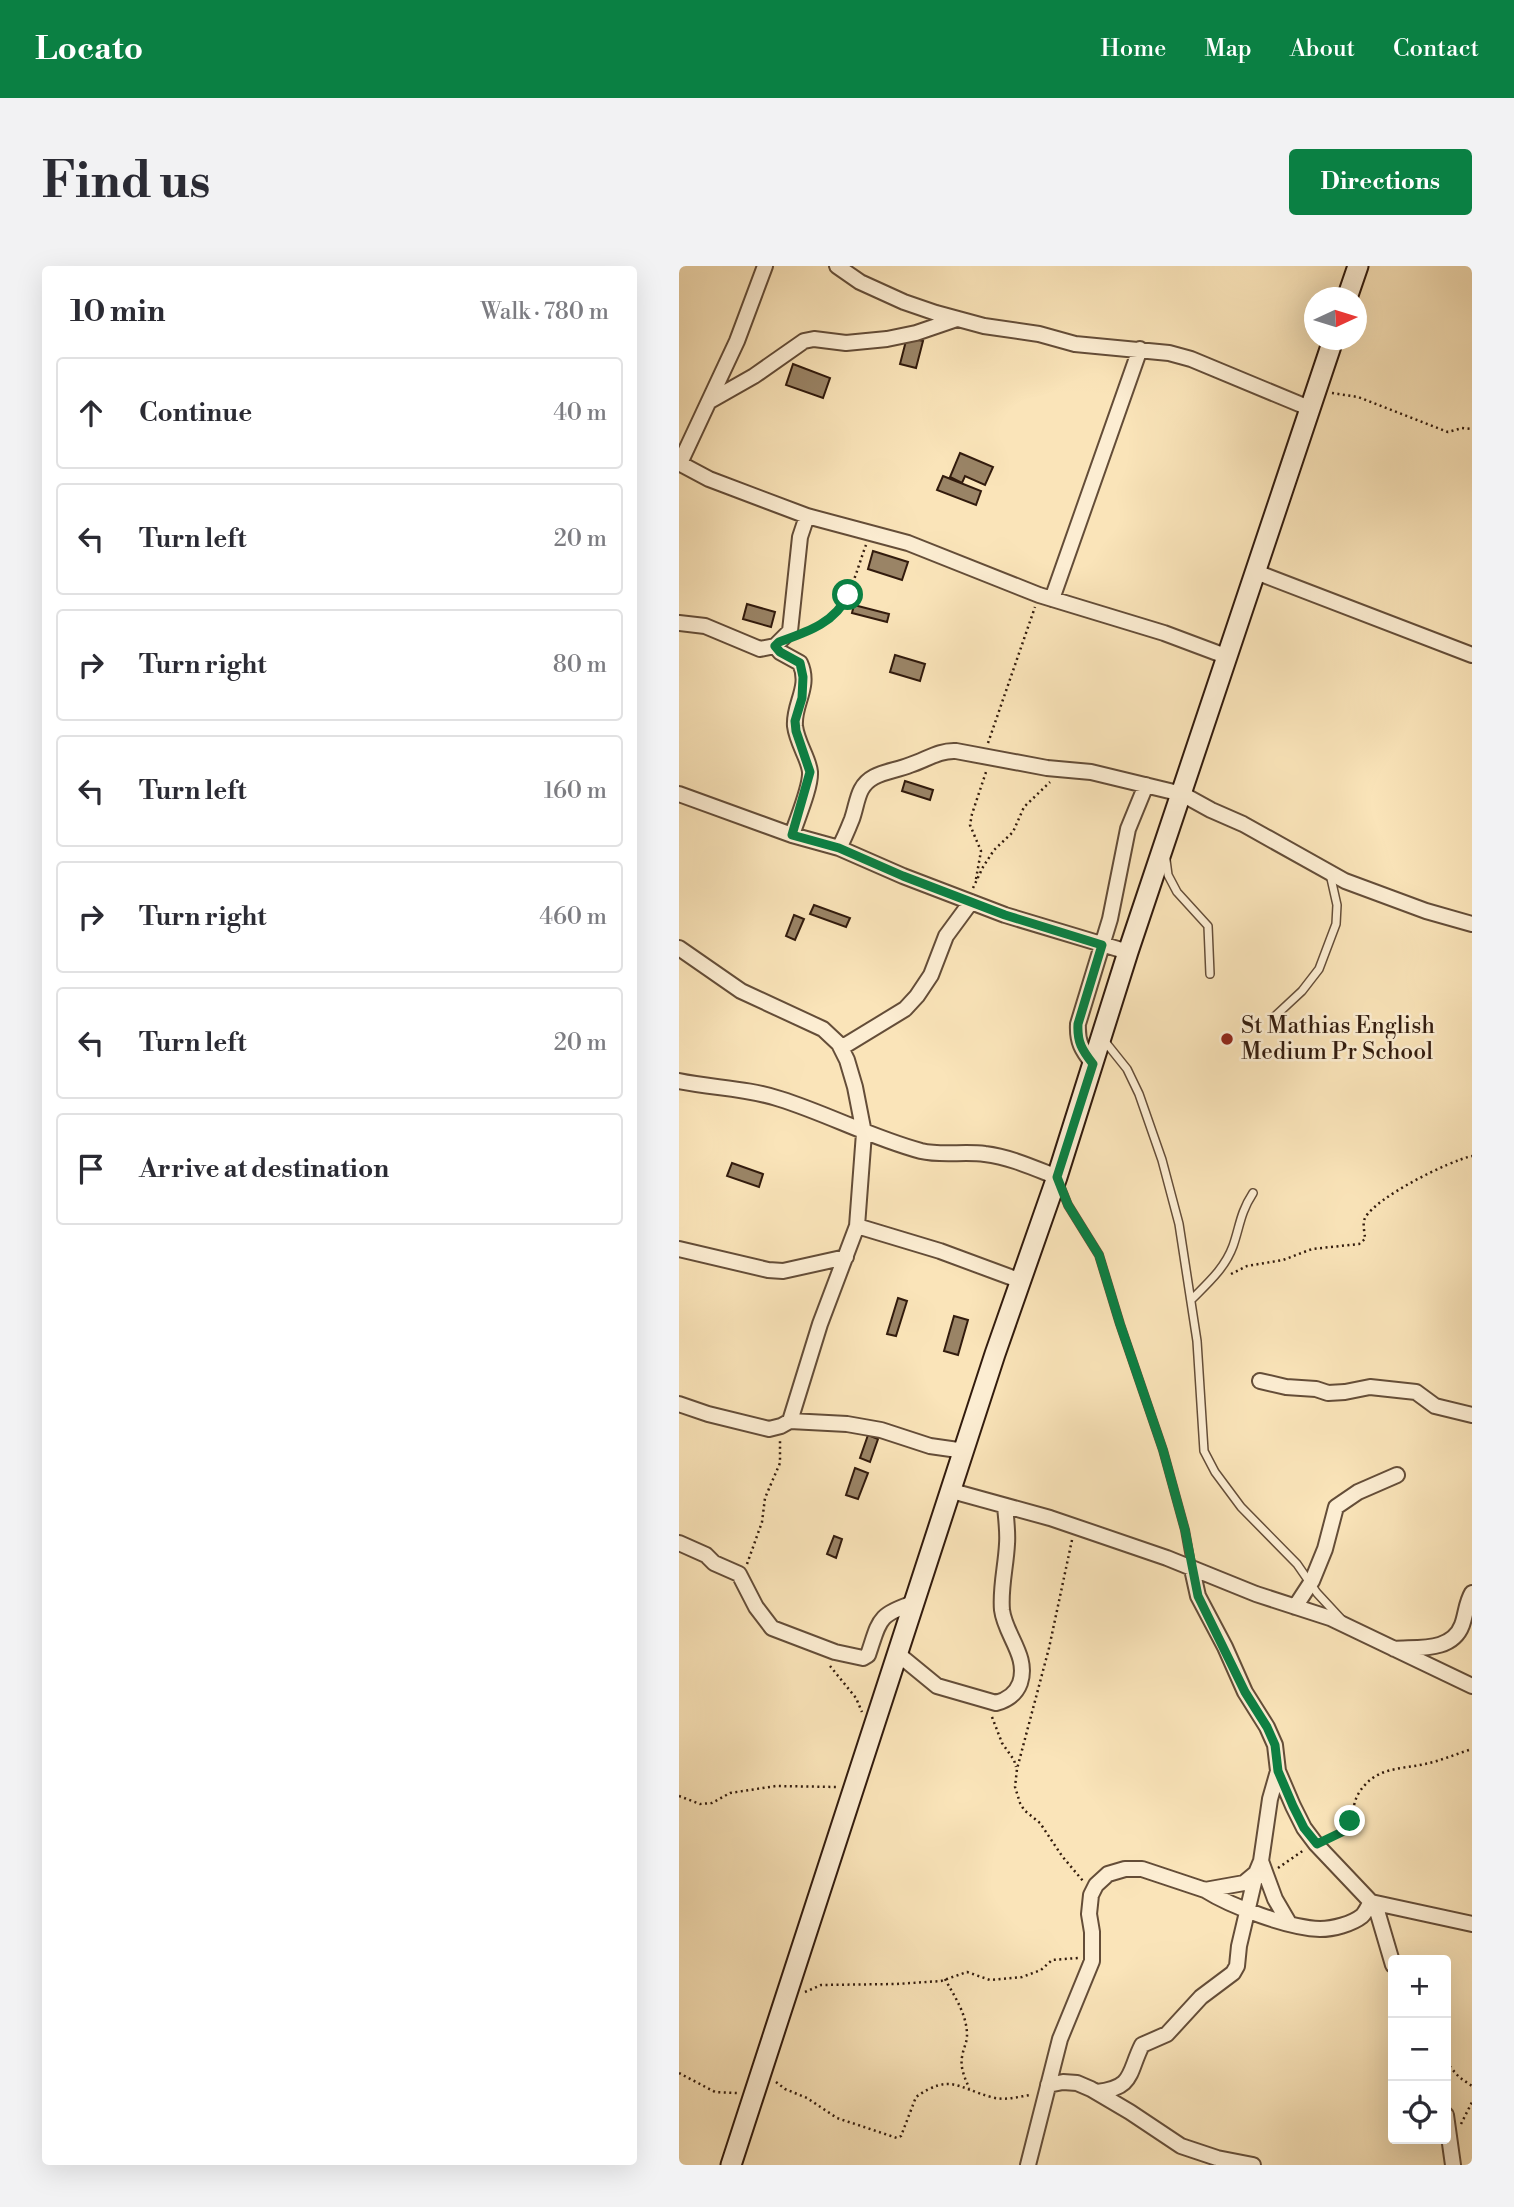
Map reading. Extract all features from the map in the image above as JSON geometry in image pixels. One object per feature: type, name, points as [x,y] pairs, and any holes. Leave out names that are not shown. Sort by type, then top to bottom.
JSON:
[{"type":"main road","points":[[1351,287],[1358,266]]},
{"type":"main road","points":[[731,2165],[914,1603],[1057,1177],[1128,953],[1329,350]]},
{"type":"street","points":[[765,266],[737,341],[680,463],[709,479],[807,516],[929,551],[1046,597],[1164,633],[1228,657]]},
{"type":"street","points":[[837,266],[860,282],[904,302],[957,319],[983,326],[1039,334],[1075,344],[1169,353],[1312,399]]},
{"type":"street","points":[[711,401],[754,376],[804,341],[814,339],[846,343],[887,338],[916,333],[957,319]]},
{"type":"street","points":[[1046,597],[1140,349]]},
{"type":"street","points":[[679,623],[705,626],[760,649],[777,644],[790,631],[800,537],[807,516]]},
{"type":"street","points":[[1256,572],[1472,655]]},
{"type":"street","points":[[777,644],[780,652],[800,663],[803,677],[802,698],[795,721],[798,741],[810,772],[792,835]]},
{"type":"street","points":[[839,848],[854,815],[859,792],[868,781],[945,751],[956,751],[1091,772],[1182,794],[1243,824],[1330,873],[1426,911],[1472,923]]},
{"type":"street","points":[[1093,1064],[1080,1048],[1078,1024],[1110,919],[1128,829],[1146,785]]},
{"type":"street","points":[[679,794],[792,835],[839,848],[1005,915],[1128,953]]},
{"type":"street","points":[[841,1048],[905,1009],[917,996],[931,975],[946,936],[969,901]]},
{"type":"street","points":[[679,948],[741,991],[823,1029],[841,1048],[855,1087],[864,1133],[857,1226],[785,1424]]},
{"type":"street","points":[[679,1081],[765,1094],[864,1133],[933,1153],[986,1154],[1010,1159],[1057,1177]]},
{"type":"street","points":[[857,1226],[1021,1281]]},
{"type":"street","points":[[679,1249],[768,1270],[783,1271],[846,1257]]},
{"type":"street","points":[[1261,1381],[1328,1393],[1370,1387],[1416,1392],[1435,1406],[1472,1415]]},
{"type":"street","points":[[679,1404],[769,1429],[785,1424],[847,1424],[881,1430],[930,1446],[965,1451]]},
{"type":"street","points":[[1295,1607],[1311,1582],[1325,1549],[1336,1507],[1358,1492],[1397,1475]]},
{"type":"street","points":[[952,1491],[1075,1526],[1330,1618],[1472,1686]]},
{"type":"street","points":[[898,1654],[937,1686],[996,1703],[1014,1694],[1021,1675],[1018,1651],[1006,1627],[1002,1610],[1007,1543],[1005,1506]]},
{"type":"street","points":[[679,1543],[739,1574],[772,1628],[854,1657],[863,1658],[868,1655],[876,1628],[883,1616],[914,1603]]},
{"type":"street","points":[[1192,1569],[1198,1596],[1245,1692],[1275,1745],[1278,1771],[1304,1828],[1371,1902],[1378,1914],[1390,1955]]},
{"type":"street","points":[[1392,1650],[1449,1642],[1461,1629],[1472,1593]]},
{"type":"street","points":[[1097,2092],[1113,2090],[1123,2085],[1130,2076],[1142,2045],[1167,2034],[1201,1997],[1233,1973],[1237,1966],[1239,1946],[1261,1870],[1270,1798],[1278,1771]]},
{"type":"street","points":[[1028,2165],[1061,2039],[1092,1957],[1089,1914],[1091,1895],[1096,1885],[1108,1874],[1125,1869],[1142,1869],[1205,1890],[1222,1901],[1248,1911],[1289,1923],[1323,1929],[1340,1926],[1364,1915],[1371,1902]]},
{"type":"street","points":[[1205,1890],[1244,1883],[1261,1870]]},
{"type":"street","points":[[1261,1870],[1289,1923]]},
{"type":"street","points":[[1371,1902],[1472,1924]]},
{"type":"street","points":[[1047,2089],[1063,2082],[1077,2083],[1097,2092],[1181,2146],[1217,2158],[1253,2165]]},
{"type":"street","points":[[1450,2144],[1453,2165]]},
{"type":"lane","points":[[1164,847],[1168,875],[1177,892],[1208,926],[1210,974]]},
{"type":"lane","points":[[1273,1018],[1302,991],[1319,968],[1336,924],[1337,905],[1330,873]]},
{"type":"lane","points":[[1101,1038],[1127,1069],[1139,1094],[1162,1160],[1179,1224],[1197,1341],[1204,1451],[1215,1472],[1241,1507],[1289,1555],[1317,1593],[1349,1628]]},
{"type":"lane","points":[[1057,1177],[1068,1205],[1099,1255],[1163,1450],[1185,1530],[1192,1569]]},
{"type":"lane","points":[[1192,1299],[1225,1261],[1233,1246],[1243,1208],[1253,1193]]},
{"type":"path","points":[[1312,399],[1358,397],[1447,432],[1462,428],[1472,429]]},
{"type":"path","points":[[777,644],[824,624],[843,606],[869,534]]},
{"type":"path","points":[[976,883],[981,852],[970,825],[972,814],[987,756],[1046,597]]},
{"type":"path","points":[[969,901],[983,867],[994,850],[1013,832],[1024,807],[1065,770]]},
{"type":"path","points":[[1212,1279],[1247,1266],[1283,1260],[1312,1249],[1359,1244],[1364,1240],[1363,1224],[1366,1216],[1392,1194],[1423,1176],[1472,1156]]},
{"type":"path","points":[[743,1579],[762,1522],[765,1498],[780,1463],[785,1424]]},
{"type":"path","points":[[1075,1526],[1015,1787],[1020,1803],[1040,1824],[1091,1895]]},
{"type":"path","points":[[828,1663],[859,1704],[869,1741]]},
{"type":"path","points":[[981,1699],[1017,1769]]},
{"type":"path","points":[[1261,1870],[1345,1829],[1362,1787],[1387,1770],[1426,1764],[1472,1749]]},
{"type":"path","points":[[679,1796],[700,1804],[712,1803],[730,1793],[776,1786],[854,1787]]},
{"type":"path","points":[[785,2000],[821,1985],[897,1984],[945,1979],[967,1972],[990,1980],[1028,1976],[1041,1970],[1052,1960],[1092,1957]]},
{"type":"path","points":[[945,1979],[962,2010],[966,2026],[967,2037],[961,2062],[969,2088]]},
{"type":"path","points":[[1451,2068],[1472,2086]]},
{"type":"path","points":[[679,2073],[722,2094],[755,2093]]},
{"type":"path","points":[[761,2073],[837,2118],[897,2137],[901,2136],[916,2097],[922,2092],[948,2083],[992,2098],[1005,2099],[1047,2089]]},
{"type":"building","points":[[907,337],[923,341],[916,368],[900,364]]},
{"type":"building","points":[[793,364],[830,378],[823,398],[786,385]]},
{"type":"building","points":[[960,453],[993,467],[985,485],[965,476],[962,483],[950,477]]},
{"type":"building","points":[[943,476],[981,491],[976,505],[937,490]]},
{"type":"building","points":[[873,551],[908,562],[902,580],[868,569]]},
{"type":"building","points":[[747,604],[775,612],[771,627],[743,619]]},
{"type":"building","points":[[854,605],[889,614],[887,622],[852,613]]},
{"type":"building","points":[[895,655],[925,664],[920,681],[890,672]]},
{"type":"building","points":[[905,781],[933,790],[930,800],[902,791]]},
{"type":"building","points":[[814,905],[850,918],[846,927],[810,914]]},
{"type":"building","points":[[794,915],[804,919],[795,940],[786,936]]},
{"type":"building","points":[[732,1163],[763,1174],[759,1187],[727,1176]]},
{"type":"building","points":[[898,1298],[907,1301],[896,1336],[887,1334]]},
{"type":"building","points":[[954,1316],[968,1320],[958,1355],[944,1351]]},
{"type":"building","points":[[868,1435],[878,1439],[870,1462],[860,1458]]},
{"type":"building","points":[[855,1468],[868,1473],[858,1499],[846,1495]]},
{"type":"building","points":[[834,1536],[842,1539],[836,1558],[827,1554]]},
{"type":"place","name":"St Mathias English Medium Pr School","points":[[1227,1039]]},
{"type":"route","points":[[848,595],[843,606],[824,624],[775,646],[780,652],[800,663],[803,677],[802,698],[795,721],[798,741],[810,772],[792,835],[839,848],[1005,915],[1102,945],[1084,1001],[1077,1037],[1080,1048],[1093,1064],[1057,1177],[1068,1205],[1099,1255],[1163,1450],[1185,1530],[1198,1596],[1245,1692],[1267,1727],[1275,1745],[1278,1771],[1293,1806],[1304,1828],[1317,1844],[1342,1832],[1350,1821]]}]
